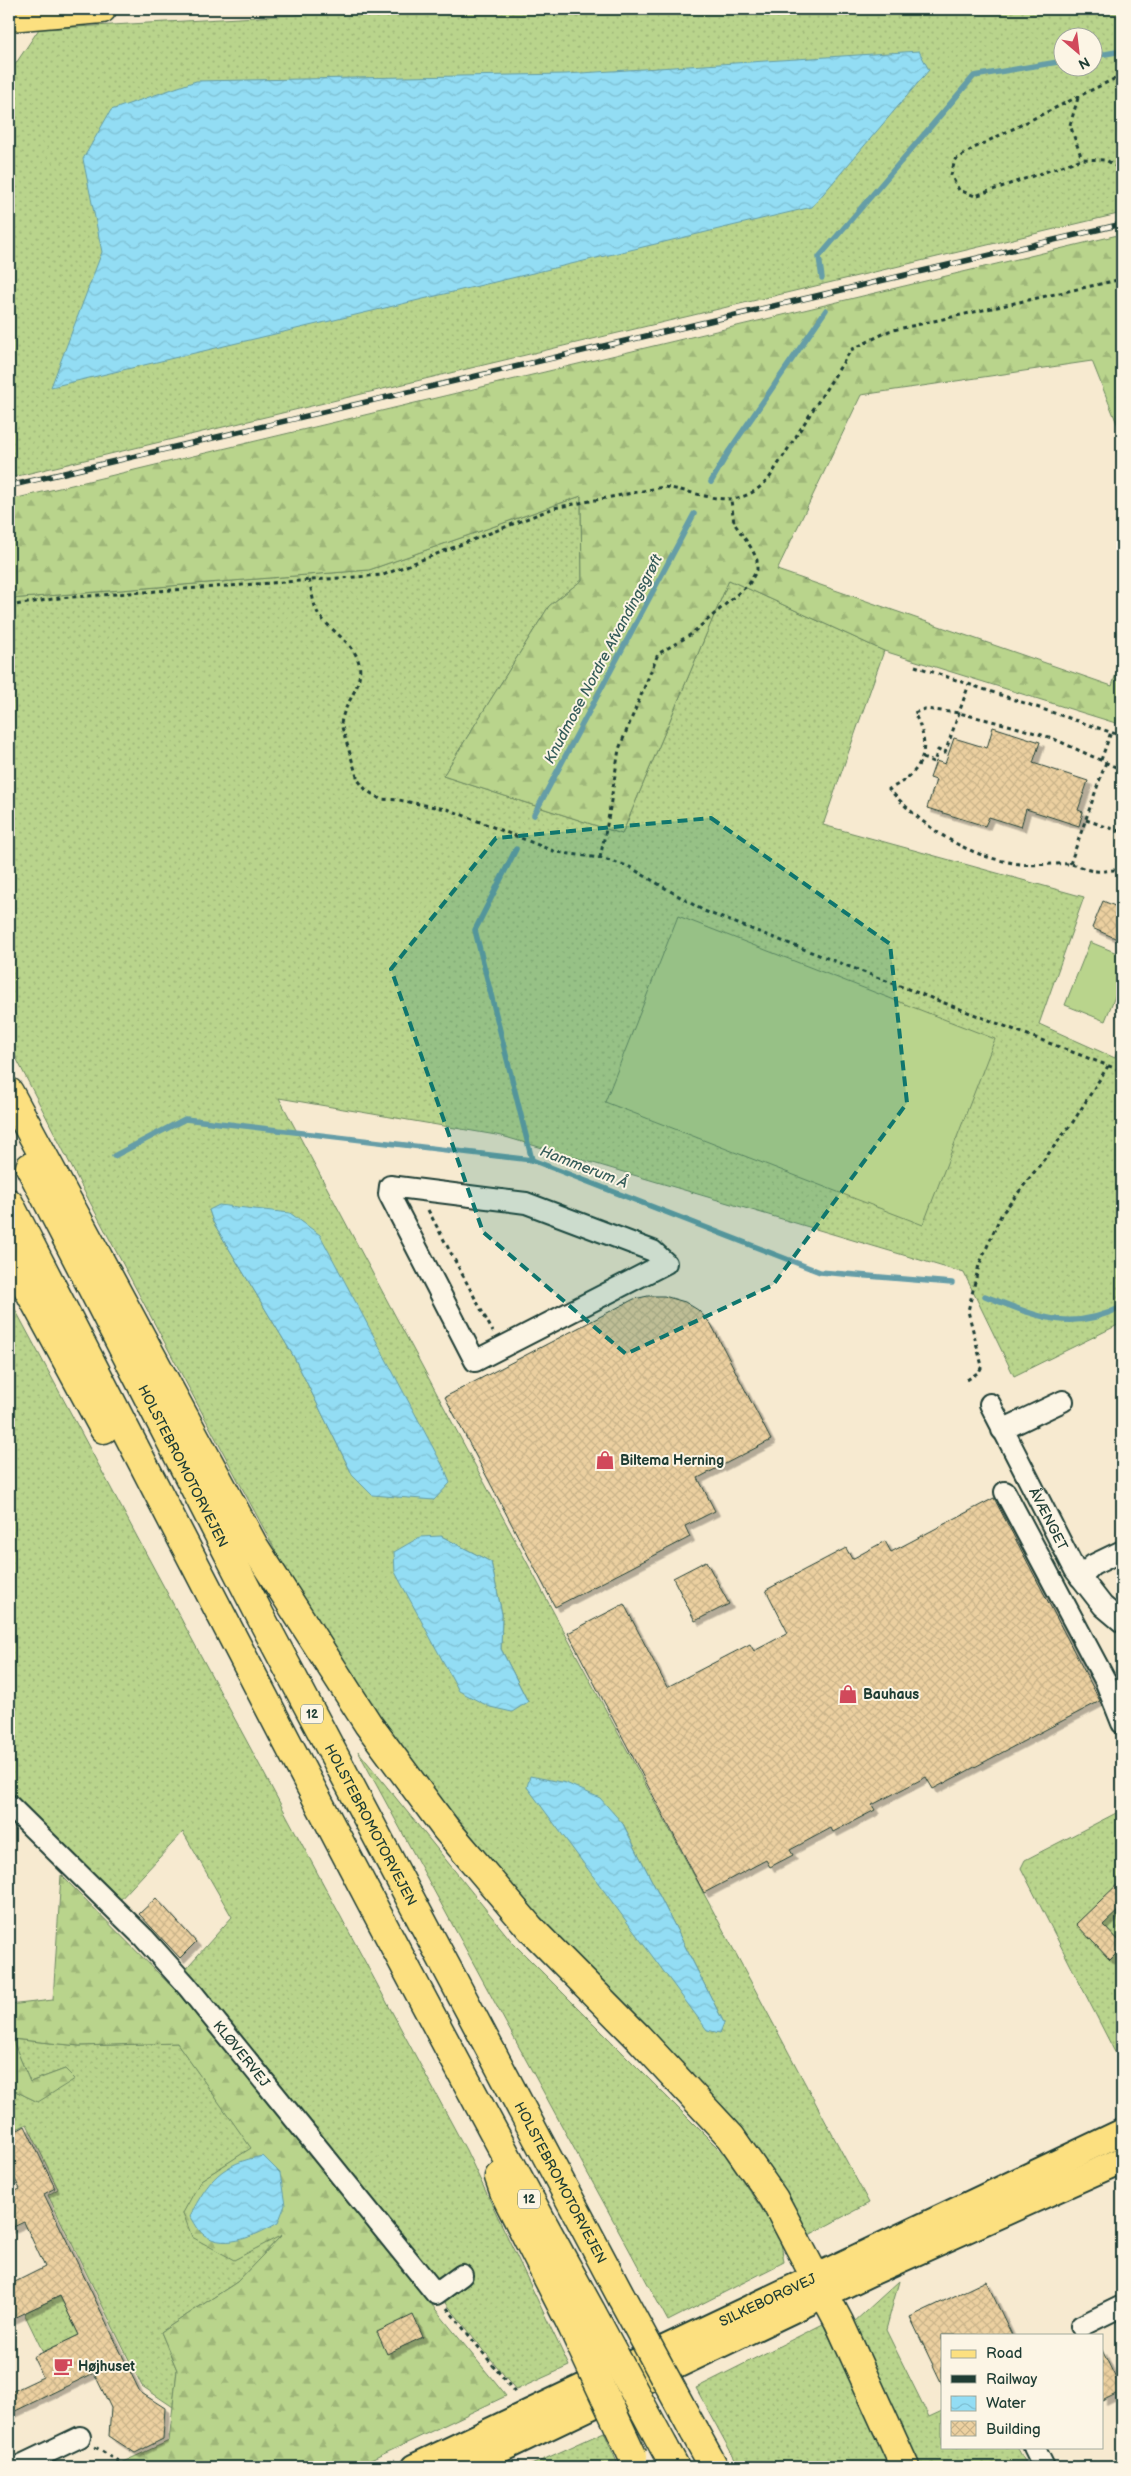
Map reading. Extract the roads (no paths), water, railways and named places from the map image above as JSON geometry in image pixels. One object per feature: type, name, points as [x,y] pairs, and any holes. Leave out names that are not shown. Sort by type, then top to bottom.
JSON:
[{"type":"highway","points":[[9,17],[102,9]]},
{"type":"highway","points":[[9,1092],[254,1546],[368,1724],[446,1829],[530,1928],[638,2037],[731,2137],[774,2199],[820,2286],[905,2467]]},
{"type":"highway","name":"HOLSTEBROMOTORVEJEN","points":[[9,1126],[279,1651],[622,2298],[714,2467]]},
{"type":"highway","points":[[9,1203],[239,1650],[466,2084],[505,2194],[581,2319],[669,2457]]},
{"type":"highway","points":[[9,1254],[177,1562],[239,1650]]},
{"type":"highway","points":[[581,2319],[634,2462]]},
{"type":"main road","name":"SILKEBORGVEJ","points":[[464,2467],[1122,2132]]},
{"type":"main road","name":"SILKEBORGVEJ","points":[[414,2467],[530,2411],[820,2286],[1122,2160]]},
{"type":"street","points":[[390,1186],[526,1203],[653,1251],[666,1263],[502,1347],[475,1361],[389,1194],[390,1186]]},
{"type":"street","points":[[1002,1430],[1063,1401]]},
{"type":"street","name":"ÅVÆNGET","points":[[990,1404],[1080,1577],[1103,1606],[1122,1622]]},
{"type":"street","points":[[1005,1492],[1105,1680],[1122,1722]]},
{"type":"street","points":[[1080,1577],[1093,1565],[1122,1551]]},
{"type":"street","name":"KLØVERVEJ","points":[[9,1805],[144,1938],[187,1986],[436,2294],[462,2275]]},
{"type":"street","points":[[1081,2326],[1122,2306]]},
{"type":"street","points":[[17,2467],[80,2437]]},
{"type":"street","points":[[1034,2448],[1044,2467]]},
{"type":"water","points":[[919,51],[929,70],[812,207],[51,387],[102,252],[83,159],[111,110],[196,81],[566,74]]},
{"type":"water","points":[[219,1205],[290,1213],[320,1235],[446,1472],[450,1483],[434,1500],[372,1495],[353,1476],[294,1357],[213,1222],[209,1210]]},
{"type":"water","points":[[441,1536],[491,1562],[502,1614],[501,1649],[528,1702],[512,1712],[490,1707],[459,1691],[395,1572],[394,1552],[420,1537]]},
{"type":"water","points":[[530,1776],[566,1783],[600,1798],[623,1824],[724,2023],[720,2033],[707,2030],[527,1787]]},
{"type":"water","points":[[263,2156],[280,2173],[285,2205],[278,2223],[252,2236],[232,2241],[213,2240],[204,2235],[190,2216],[203,2192],[218,2175],[237,2163]]},
{"type":"waterway","name":"Knudmose Nordre Afvandingsgrøft","points":[[1104,54],[1122,51]]},
{"type":"waterway","name":"Knudmose Nordre Afvandingsgrøft","points":[[822,278],[819,257],[974,76],[1054,63]]},
{"type":"waterway","name":"Knudmose Nordre Afvandingsgrøft","points":[[711,482],[729,451],[826,310]]},
{"type":"waterway","name":"Knudmose Nordre Afvandingsgrøft","points":[[534,815],[694,514]]},
{"type":"waterway","name":"Knudmose Nordre Afvandingsgrøft","points":[[516,849],[475,930],[532,1160]]},
{"type":"waterway","name":"Hammerum Å","points":[[114,1156],[185,1119],[532,1160],[820,1272],[952,1283]]},
{"type":"waterway","name":"Hammerum Å","points":[[985,1296],[1021,1310],[1053,1319],[1086,1319],[1103,1315],[1122,1307]]},
{"type":"railway","points":[[9,486],[1122,224]]},
{"type":"place","name":"Biltema Herning","points":[[605,1460]]},
{"type":"place","name":"Bauhaus","points":[[848,1694]]},
{"type":"place","name":"Højhuset","points":[[63,2366]]}]
